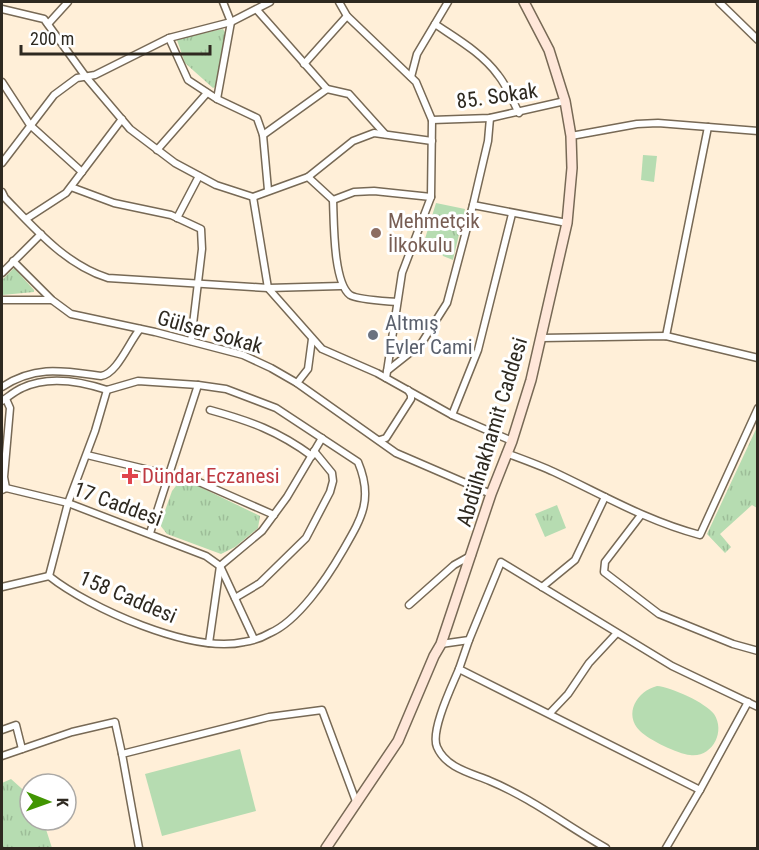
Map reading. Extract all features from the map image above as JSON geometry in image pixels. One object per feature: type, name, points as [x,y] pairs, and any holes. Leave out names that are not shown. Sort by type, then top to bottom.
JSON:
[{"type":"main road","name":"Abdülhakhamit Caddesi","points":[[326,849],[398,741],[441,644],[491,494],[512,441],[541,338],[567,223],[572,168],[571,136],[565,100],[549,50],[524,2]]},
{"type":"street","points":[[48,24],[68,2]]},
{"type":"street","points":[[217,99],[231,22],[223,2]]},
{"type":"street","points":[[2,163],[54,95],[77,78],[95,75],[169,38],[231,22],[270,2]]},
{"type":"street","points":[[339,2],[347,16],[416,82],[432,120],[431,197],[402,273],[386,375]]},
{"type":"street","points":[[411,77],[417,54],[445,2]]},
{"type":"street","points":[[719,2],[758,40]]},
{"type":"street","points":[[2,9],[44,19],[86,76],[130,129],[157,150],[175,163],[216,185],[253,197],[308,177],[353,141],[374,133],[432,141]]},
{"type":"street","points":[[257,10],[327,89],[349,94],[385,134]]},
{"type":"street","points":[[304,64],[347,16]]},
{"type":"street","points":[[435,24],[486,61],[500,76],[519,113]]},
{"type":"street","points":[[169,38],[188,80],[217,99],[256,118],[263,135],[268,190]]},
{"type":"street","points":[[2,82],[30,125],[82,172]]},
{"type":"street","points":[[263,135],[327,89]]},
{"type":"street","points":[[157,150],[207,93]]},
{"type":"street","name":"85. Sokak","points":[[432,120],[490,118],[519,113],[565,100]]},
{"type":"street","points":[[386,375],[421,344],[447,303],[488,141],[490,118]]},
{"type":"street","points":[[26,219],[66,193],[122,119]]},
{"type":"street","points":[[571,136],[637,124],[658,123],[758,131]]},
{"type":"street","points":[[666,336],[708,127]]},
{"type":"street","points":[[177,218],[199,176]]},
{"type":"street","points":[[308,177],[333,200],[336,257],[341,286],[352,297],[397,302]]},
{"type":"street","points":[[71,187],[114,203],[171,215],[201,229],[202,249],[191,341]]},
{"type":"street","points":[[333,200],[354,192],[374,191],[431,197]]},
{"type":"street","points":[[2,192],[5,198],[50,244],[93,273],[108,278],[268,288],[341,286]]},
{"type":"street","points":[[253,197],[268,288],[322,349],[386,375],[453,415],[512,441]]},
{"type":"street","points":[[473,205],[567,223]]},
{"type":"street","points":[[453,415],[478,350],[512,214]]},
{"type":"street","points":[[2,273],[41,234]]},
{"type":"street","name":"Gülser Sokak","points":[[13,261],[52,300],[71,314],[243,355],[297,383],[373,439],[380,440],[396,453],[491,494]]},
{"type":"street","points":[[2,300],[52,300]]},
{"type":"street","points":[[2,387],[33,372],[58,370],[108,375],[114,370],[131,339],[140,329]]},
{"type":"street","points":[[541,338],[666,336],[758,358]]},
{"type":"street","points":[[297,383],[308,369],[312,339]]},
{"type":"street","points":[[4,489],[10,408],[4,400],[25,386],[46,381],[68,381],[107,390],[69,503],[49,576]]},
{"type":"street","name":"158 Caddesi","points":[[2,586],[49,576],[65,589],[111,612],[164,633],[209,643],[244,643],[272,633],[307,602],[340,555],[359,521],[366,496],[364,478],[358,462],[271,405],[220,388],[198,385],[138,381],[107,390]]},
{"type":"street","points":[[150,533],[198,385]]},
{"type":"street","points":[[380,440],[386,438],[411,399],[408,390]]},
{"type":"street","points":[[506,453],[553,471],[640,515],[700,535],[758,408]]},
{"type":"street","points":[[210,410],[255,423],[292,441],[313,454],[332,473],[333,481],[330,492],[306,538],[260,582],[235,598]]},
{"type":"street","points":[[209,643],[220,566],[262,531],[322,438]]},
{"type":"street","points":[[87,455],[199,482],[274,515]]},
{"type":"street","name":"17 Caddesi","points":[[4,489],[69,503],[206,556],[220,566]]},
{"type":"street","points":[[542,587],[575,560],[605,497]]},
{"type":"street","points":[[640,515],[605,562],[604,572],[659,614],[733,644],[758,651]]},
{"type":"street","points":[[409,604],[454,565],[472,555]]},
{"type":"street","points":[[606,849],[519,794],[450,765],[436,746],[435,733],[501,562],[672,666],[758,707]]},
{"type":"street","points":[[220,566],[254,639]]},
{"type":"street","points":[[550,713],[568,694],[589,663],[616,634]]},
{"type":"street","points":[[441,644],[469,640]]},
{"type":"street","points":[[459,669],[700,790]]},
{"type":"street","points":[[666,849],[748,702]]},
{"type":"street","points":[[122,754],[269,717],[322,710],[357,804]]},
{"type":"street","points":[[2,756],[72,732],[115,722],[139,849]]},
{"type":"street","points":[[2,730],[16,726],[22,749]]},
{"type":"green space","points":[[223,29],[226,34],[217,86],[213,88],[185,63],[177,40]]},
{"type":"green space","points":[[643,155],[657,156],[654,182],[641,180]]},
{"type":"green space","points":[[436,203],[465,209],[453,260],[443,256],[437,244],[424,242]]},
{"type":"green space","points":[[14,268],[34,292],[2,295],[2,280]]},
{"type":"green space","points":[[757,427],[757,508],[752,505],[720,534],[731,547],[725,553],[707,534]]},
{"type":"green space","points":[[179,482],[198,486],[260,516],[258,528],[235,547],[221,554],[167,534],[160,525],[172,491]]},
{"type":"green space","points":[[557,505],[566,528],[545,537],[535,514]]},
{"type":"green space","points":[[657,686],[688,696],[714,714],[718,728],[717,736],[715,742],[705,752],[698,755],[685,754],[657,742],[640,731],[633,718],[635,704],[644,693]]},
{"type":"green space","points":[[240,749],[256,811],[162,836],[145,774]]},
{"type":"green space","points":[[11,779],[18,785],[18,832],[47,832],[52,848],[2,848],[2,783]]},
{"type":"place","name":"Mehmetçik İlkokulu","points":[[376,233]]},
{"type":"place","name":"Altmış Evler Cami","points":[[373,335]]},
{"type":"place","name":"Dündar Eczanesi","points":[[130,476]]}]
